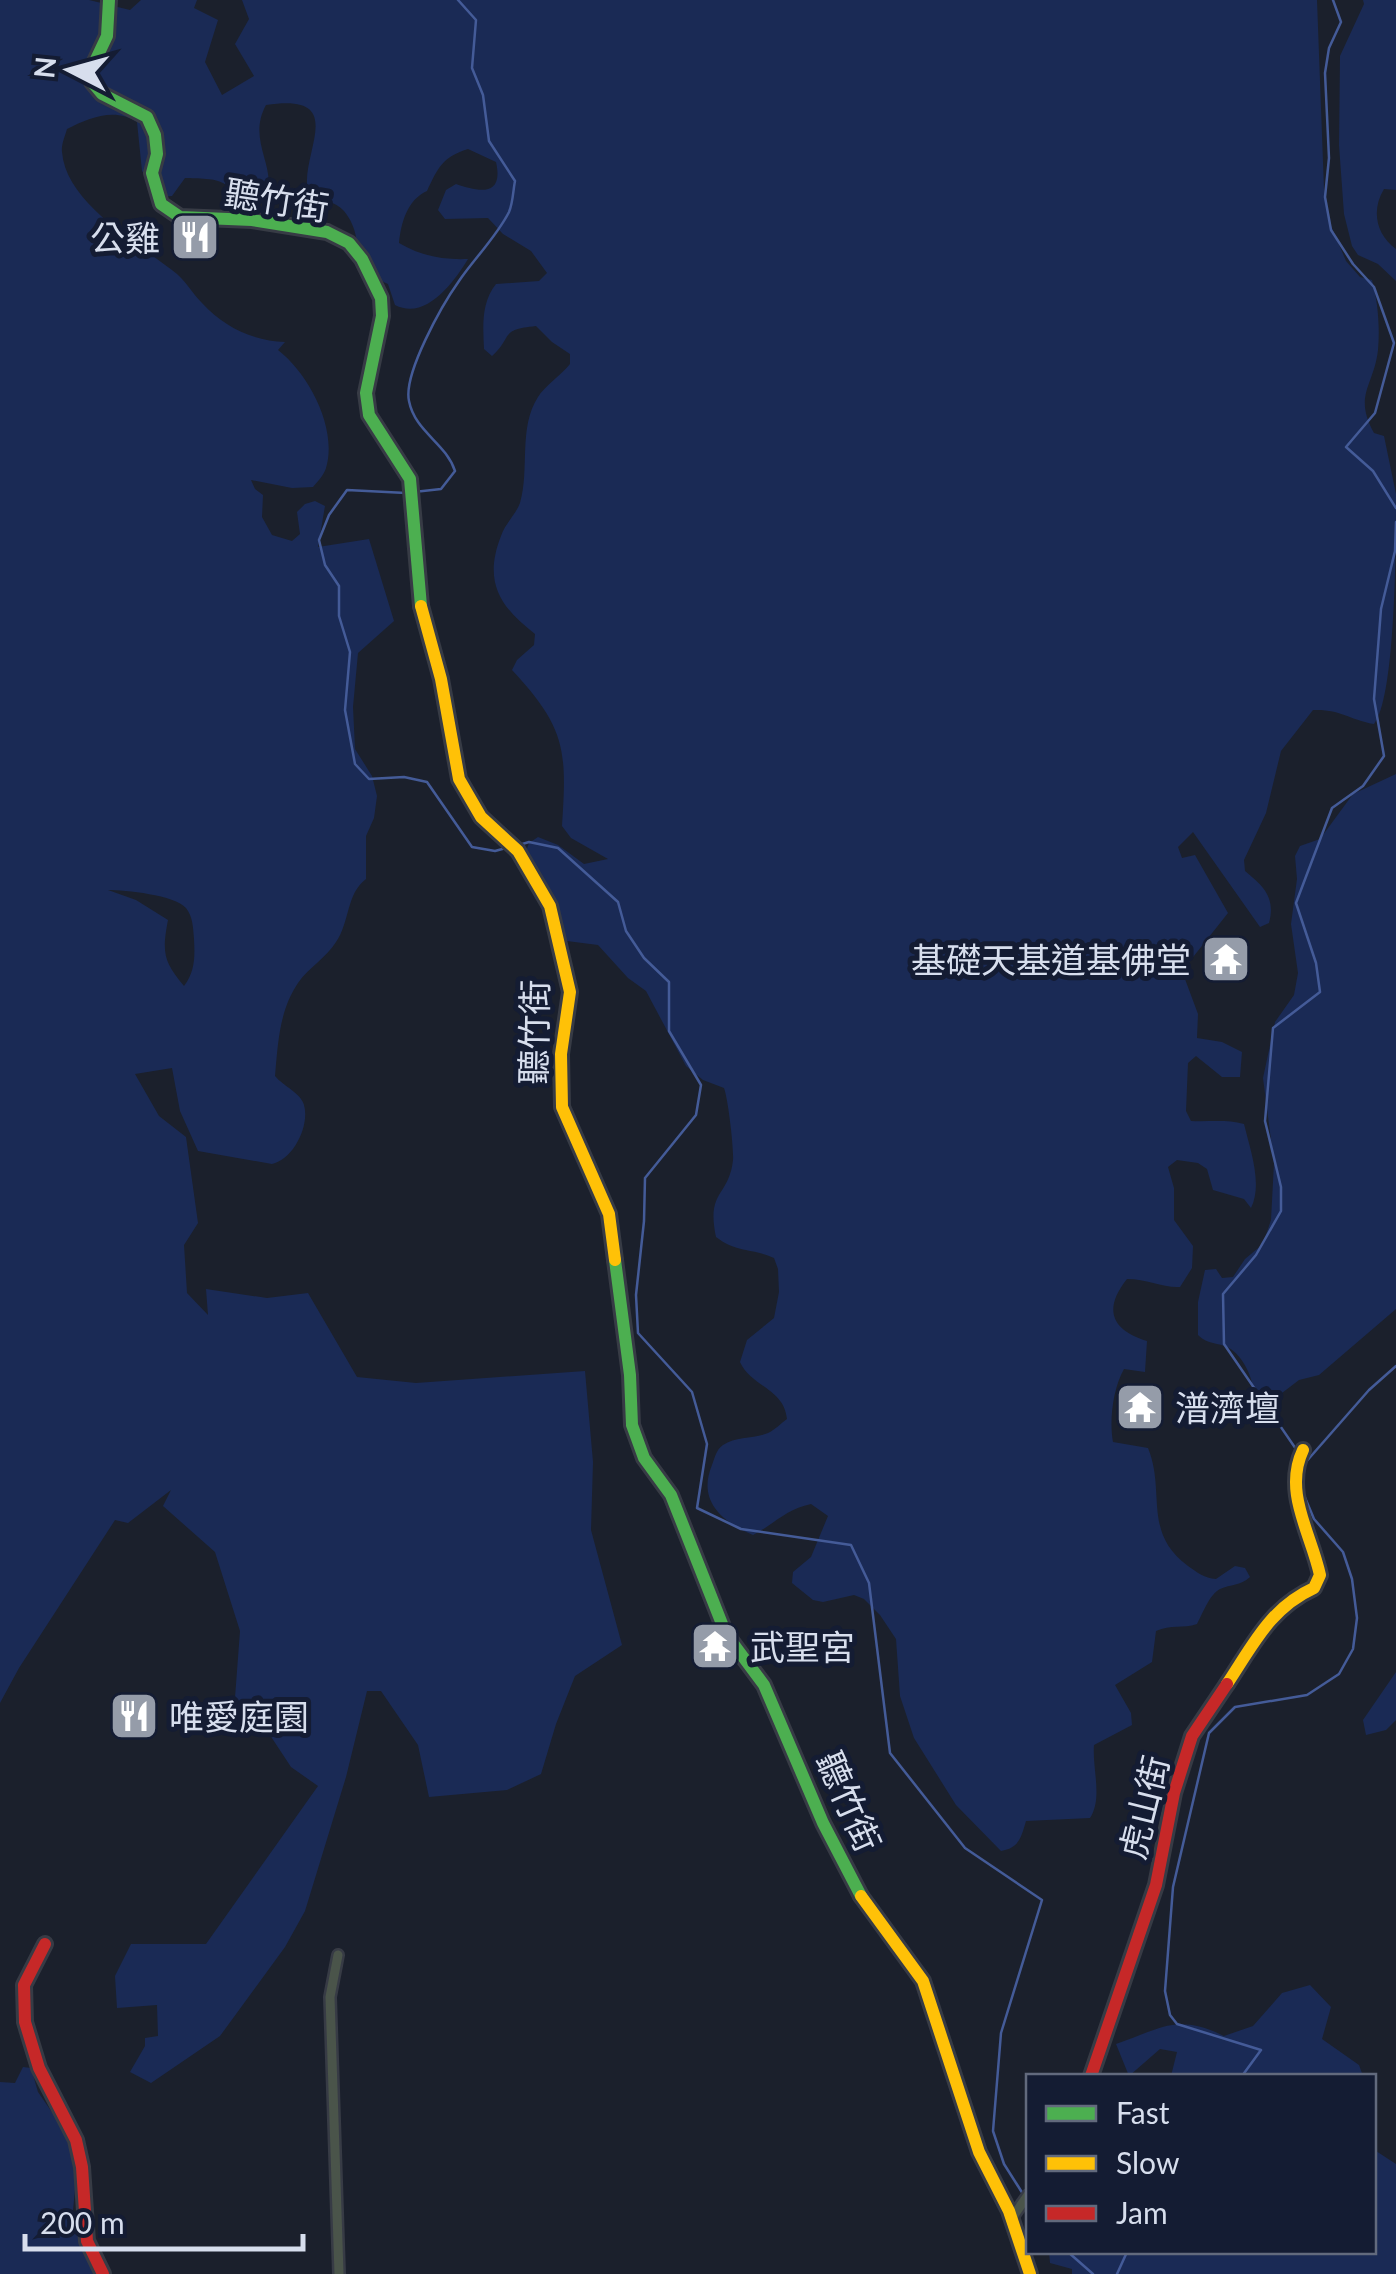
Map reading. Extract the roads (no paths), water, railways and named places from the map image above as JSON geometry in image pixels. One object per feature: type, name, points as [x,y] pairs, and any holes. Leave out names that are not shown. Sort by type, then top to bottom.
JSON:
[{"type":"street","name":"聽竹街","points":[[109,0],[107,36],[90,72],[92,82],[102,94],[147,117],[155,136],[157,154],[152,174],[160,204],[180,217],[252,220],[326,232],[350,243],[382,298],[366,393],[369,414],[410,480],[420,601],[459,779],[482,816],[518,851],[550,906],[570,992],[570,1011],[560,1054],[562,1107],[609,1214],[630,1375],[632,1425],[644,1458],[671,1495],[726,1634],[764,1686],[823,1823],[862,1897],[923,1980],[978,2152],[1016,2214]]},
{"type":"street","name":"虎山街","points":[[1092,2074],[1156,1885],[1174,1793],[1192,1736],[1270,1620],[1290,1599],[1314,1588],[1320,1575],[1294,1481],[1299,1455]]},
{"type":"street","points":[[45,1944],[26,1981],[22,2005],[48,2088],[70,2121],[83,2180],[81,2222],[89,2253],[103,2274]]},
{"type":"street","points":[[338,1955],[330,1997],[339,2274]]},
{"type":"street","points":[[1026,2197],[1016,2214],[1030,2274]]},
{"type":"waterway","points":[[414,492],[441,489],[455,471],[412,412],[412,374],[443,306],[509,212],[515,181],[489,141],[483,95],[472,68],[476,20],[458,0]]},
{"type":"waterway","points":[[1333,0],[1341,22],[1329,48],[1325,73],[1329,158],[1325,197],[1331,230],[1374,287],[1394,343],[1375,413],[1346,447],[1373,471],[1396,508]]},
{"type":"waterway","points":[[406,493],[347,490],[329,515],[319,540],[325,565],[339,586],[339,616],[350,652],[345,710],[355,764],[369,779],[404,777],[427,782],[472,847],[495,851],[506,848]]},
{"type":"waterway","points":[[1298,1452],[1224,1344],[1223,1294],[1256,1255],[1281,1211],[1281,1187],[1265,1121],[1273,1028],[1320,992],[1316,963],[1296,903],[1332,808],[1363,786],[1384,756],[1374,699],[1381,609],[1395,551],[1396,522]]},
{"type":"waterway","points":[[519,845],[529,842],[558,848],[618,902],[626,931],[644,958],[669,982],[669,1031],[701,1085],[696,1115],[645,1178],[636,1295],[638,1333],[692,1392],[707,1444],[697,1508],[741,1529],[851,1545],[869,1583],[890,1753],[965,1848],[1042,1900],[1001,2033],[993,2131],[1004,2164],[1023,2194]]},
{"type":"waterway","points":[[1305,1463],[1369,1390],[1396,1366]]},
{"type":"waterway","points":[[1301,1480],[1305,1463]]},
{"type":"waterway","points":[[1243,2074],[1261,2050],[1177,2024],[1170,2015],[1165,1991],[1173,1887],[1209,1733],[1235,1707],[1307,1695],[1339,1674],[1353,1649],[1357,1618],[1352,1579],[1343,1552],[1314,1519],[1301,1488]]},
{"type":"waterway","points":[[1070,2254],[1093,2274]]},
{"type":"waterway","points":[[1117,2274],[1126,2254]]},
{"type":"place","name":"公雞","points":[[195,237]]},
{"type":"place","name":"基礎天基道基佛堂","points":[[1226,959]]},
{"type":"place","name":"潽濟壇","points":[[1140,1407]]},
{"type":"place","name":"武聖宮","points":[[715,1646]]},
{"type":"place","name":"唯愛庭園","points":[[134,1716]]}]
